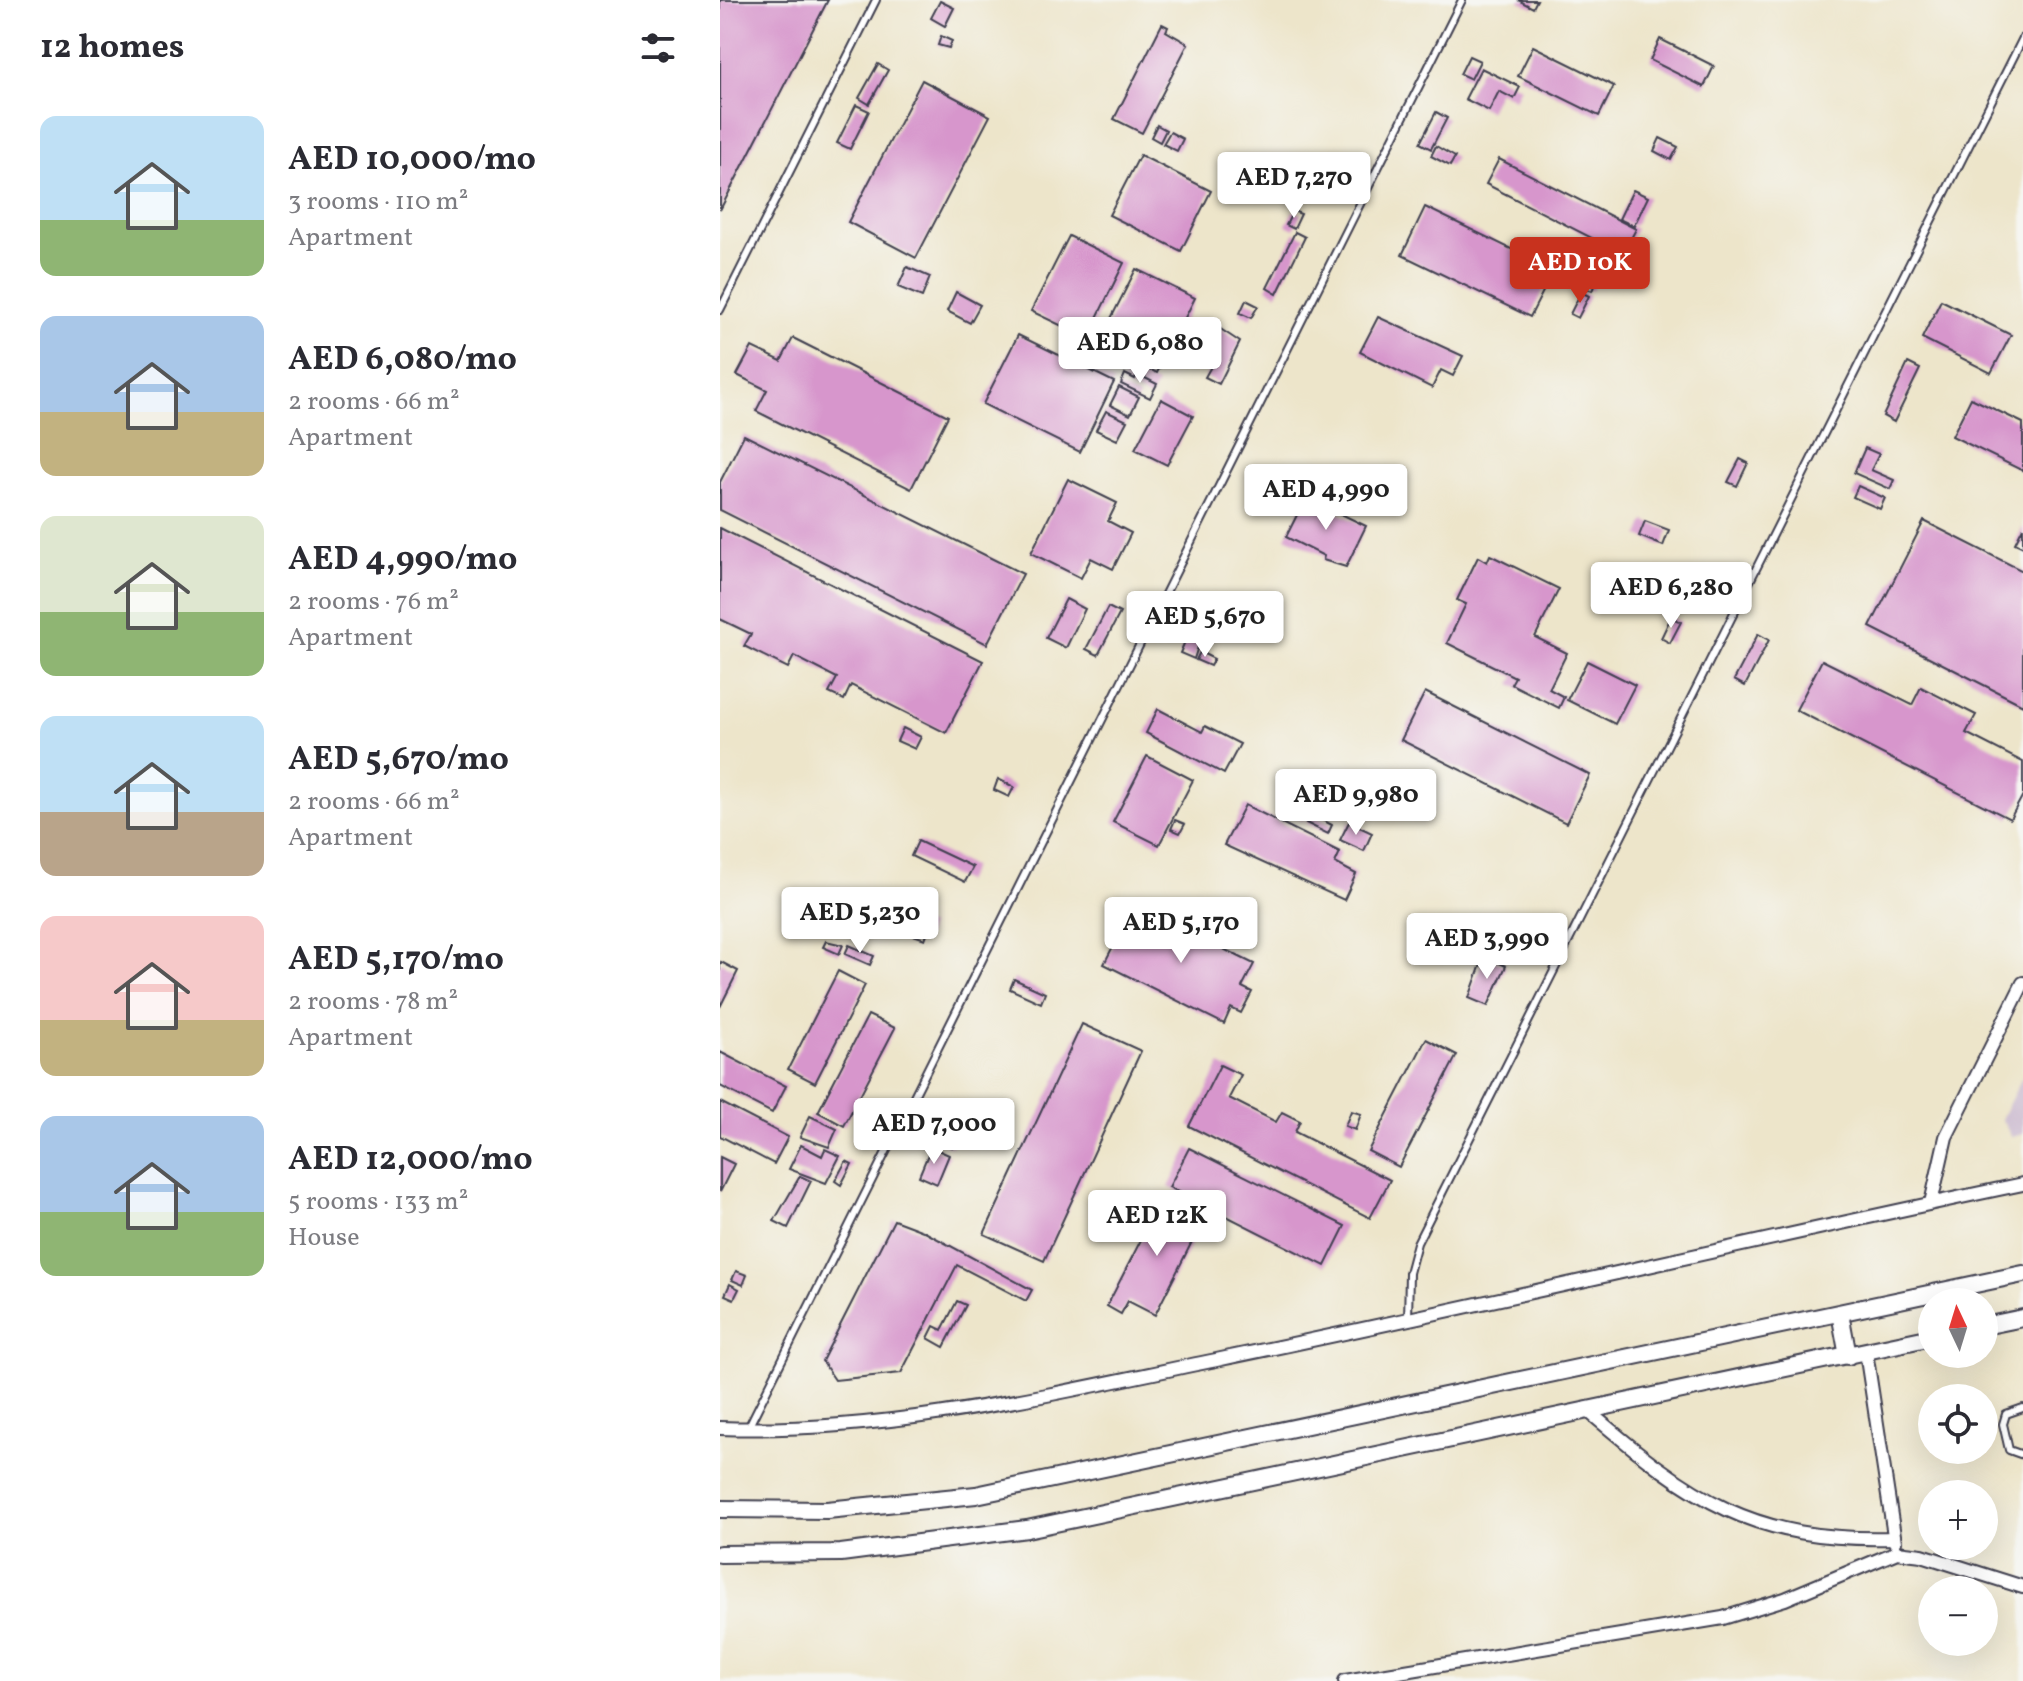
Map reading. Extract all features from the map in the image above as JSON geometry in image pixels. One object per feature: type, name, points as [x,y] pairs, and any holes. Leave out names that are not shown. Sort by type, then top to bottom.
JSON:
[{"type":"street","points":[[1931,1203],[1946,1137],[2023,983]]},
{"type":"street","points":[[720,1428],[922,1418],[1408,1320],[2023,1184]]},
{"type":"street","points":[[720,1509],[827,1510],[976,1495],[2023,1274]]},
{"type":"street","points":[[1840,1313],[1848,1356]]},
{"type":"street","points":[[1998,1323],[2023,1318]]},
{"type":"street","points":[[720,1554],[841,1553],[1027,1529],[1918,1340]]},
{"type":"street","points":[[1866,1352],[1897,1552]]},
{"type":"street","points":[[1588,1411],[1672,1477],[1740,1518],[1807,1534],[1894,1538]]},
{"type":"street","points":[[1345,1681],[1723,1618],[1785,1599],[1897,1552],[1922,1555],[2023,1587]]},
{"type":"lane","points":[[720,310],[876,0]]},
{"type":"lane","points":[[747,1429],[1462,0]]},
{"type":"lane","points":[[1408,1320],[1409,1273],[1417,1243],[2023,38]]},
{"type":"lane","points":[[2023,1408],[2006,1414],[2003,1424],[2009,1450],[2023,1455]]},
{"type":"shaded area","points":[[2023,1076],[2023,1134],[2012,1137],[2001,1119]]},
{"type":"building","points":[[720,0],[828,0],[720,210]]},
{"type":"building","points":[[1518,0],[1537,0],[1533,8]]},
{"type":"building","points":[[940,1],[954,8],[945,26],[931,18]]},
{"type":"building","points":[[1162,24],[1168,27],[1166,31],[1188,44],[1142,133],[1114,119]]},
{"type":"building","points":[[941,36],[952,41],[949,48],[938,45]]},
{"type":"building","points":[[1660,39],[1714,66],[1704,87],[1650,60]]},
{"type":"building","points":[[1533,46],[1614,86],[1599,116],[1518,76]]},
{"type":"building","points":[[1469,56],[1480,61],[1471,79],[1460,74]]},
{"type":"building","points":[[878,64],[888,70],[869,104],[859,98]]},
{"type":"building","points":[[1481,68],[1520,87],[1514,99],[1499,91],[1489,111],[1465,99]]},
{"type":"building","points":[[922,80],[990,116],[916,258],[848,222]]},
{"type":"building","points":[[856,105],[869,111],[850,149],[837,143]]},
{"type":"building","points":[[1436,112],[1447,118],[1431,149],[1420,143]]},
{"type":"building","points":[[1157,125],[1166,130],[1160,142],[1151,137]]},
{"type":"building","points":[[1170,132],[1183,139],[1177,151],[1163,144]]},
{"type":"building","points":[[1660,138],[1678,147],[1671,160],[1654,151]]},
{"type":"building","points":[[1436,146],[1455,157],[1450,166],[1431,156]]},
{"type":"building","points":[[1140,155],[1211,191],[1181,251],[1109,215]]},
{"type":"building","points":[[1499,159],[1636,229],[1623,254],[1486,184]]},
{"type":"building","points":[[1633,190],[1648,197],[1634,226],[1619,219]]},
{"type":"building","points":[[1425,207],[1554,270],[1530,317],[1402,255]]},
{"type":"building","points":[[1293,211],[1301,214],[1294,229],[1286,225]]},
{"type":"building","points":[[1295,232],[1305,237],[1277,294],[1267,288]]},
{"type":"building","points":[[1069,236],[1124,263],[1087,338],[1031,311]]},
{"type":"building","points":[[1594,261],[1603,265],[1592,291],[1583,287]]},
{"type":"building","points":[[907,267],[930,277],[922,297],[898,287]]},
{"type":"building","points":[[1136,269],[1195,298],[1157,373],[1098,344]]},
{"type":"building","points":[[956,292],[980,305],[970,323],[947,311]]},
{"type":"building","points":[[1581,292],[1589,296],[1578,318],[1570,314]]},
{"type":"building","points":[[1246,300],[1258,306],[1251,318],[1240,313]]},
{"type":"building","points":[[1941,300],[2011,335],[1991,373],[1922,338]]},
{"type":"building","points":[[1378,317],[1463,356],[1453,376],[1441,370],[1432,388],[1360,352]]},
{"type":"building","points":[[1216,326],[1240,342],[1219,384],[1205,377],[1213,363],[1201,357]]},
{"type":"building","points":[[1018,335],[1114,382],[1080,452],[983,404]]},
{"type":"building","points":[[793,338],[948,416],[911,489],[756,411],[767,390],[737,375],[752,347],[781,361]]},
{"type":"building","points":[[1908,363],[1920,369],[1894,422],[1883,416]]},
{"type":"building","points":[[1125,374],[1135,379],[1137,374],[1157,384],[1150,398],[1121,384]]},
{"type":"building","points":[[1119,387],[1139,397],[1130,415],[1110,405]]},
{"type":"building","points":[[1971,398],[2023,423],[2023,471],[1952,436]]},
{"type":"building","points":[[1161,399],[1193,416],[1167,465],[1135,449]]},
{"type":"building","points":[[1106,411],[1127,421],[1117,440],[1096,430]]},
{"type":"building","points":[[744,435],[1023,574],[987,644],[720,510],[720,482]]},
{"type":"building","points":[[1865,448],[1879,454],[1871,470],[1894,480],[1890,489],[1854,473]]},
{"type":"building","points":[[1740,459],[1748,463],[1737,486],[1728,482]]},
{"type":"building","points":[[1068,479],[1117,503],[1108,521],[1131,533],[1113,569],[1091,558],[1081,578],[1031,553]]},
{"type":"building","points":[[1858,486],[1885,498],[1880,509],[1853,497]]},
{"type":"building","points":[[1306,497],[1366,526],[1346,567],[1323,560],[1324,556],[1286,537]]},
{"type":"building","points":[[1645,521],[1669,530],[1663,546],[1639,536]]},
{"type":"building","points":[[1924,521],[2023,571],[2023,705],[1870,627]]},
{"type":"building","points":[[2023,527],[2023,547],[2015,543]]},
{"type":"building","points":[[720,528],[983,661],[946,733],[851,685],[844,700],[829,693],[837,678],[794,656],[788,668],[744,646],[751,634],[720,619]]},
{"type":"building","points":[[1490,555],[1559,589],[1535,637],[1567,653],[1549,689],[1564,697],[1559,708],[1511,684],[1515,677],[1447,643],[1466,604],[1457,600],[1478,557],[1487,562]]},
{"type":"building","points":[[1066,599],[1085,609],[1066,648],[1046,638]]},
{"type":"building","points":[[1108,607],[1120,613],[1098,655],[1086,649]]},
{"type":"building","points":[[1671,617],[1681,622],[1670,643],[1661,638]]},
{"type":"building","points":[[1189,632],[1201,637],[1194,659],[1180,653]]},
{"type":"building","points":[[1758,634],[1769,640],[1745,686],[1734,680]]},
{"type":"building","points":[[1200,652],[1214,659],[1210,666],[1196,660]]},
{"type":"building","points":[[1822,660],[1912,705],[1921,687],[1976,715],[1966,733],[2023,762],[2023,795],[2010,819],[1796,710]]},
{"type":"building","points":[[1587,661],[1635,685],[1615,724],[1567,700]]},
{"type":"building","points":[[1425,692],[1590,775],[1566,823],[1401,740]]},
{"type":"building","points":[[1158,709],[1202,732],[1205,726],[1240,744],[1224,774],[1146,733]]},
{"type":"building","points":[[903,728],[921,737],[915,749],[897,741]]},
{"type":"building","points":[[1147,756],[1193,780],[1159,845],[1113,822]]},
{"type":"building","points":[[998,779],[1014,787],[1009,797],[994,790]]},
{"type":"building","points":[[1245,805],[1340,852],[1335,863],[1356,874],[1344,900],[1224,845]]},
{"type":"building","points":[[1298,805],[1308,810],[1303,821],[1293,816]]},
{"type":"building","points":[[1311,814],[1332,825],[1328,834],[1306,823]]},
{"type":"building","points":[[1175,820],[1185,824],[1180,833],[1171,829]]},
{"type":"building","points":[[1349,822],[1372,833],[1364,851],[1340,840]]},
{"type":"building","points":[[918,841],[973,867],[965,882],[911,856]]},
{"type":"building","points":[[1134,905],[1254,964],[1242,987],[1252,992],[1241,1013],[1231,1008],[1224,1024],[1104,964]]},
{"type":"building","points":[[915,921],[930,926],[925,939],[910,934]]},
{"type":"building","points":[[826,941],[843,945],[839,954],[823,947]]},
{"type":"building","points":[[1502,944],[1515,950],[1511,958],[1499,953]]},
{"type":"building","points":[[849,945],[874,956],[870,965],[845,954]]},
{"type":"building","points":[[1484,956],[1506,966],[1488,1006],[1469,998]]},
{"type":"building","points":[[721,962],[738,971],[720,1007],[720,965]]},
{"type":"building","points":[[838,971],[865,985],[815,1083],[788,1069]]},
{"type":"building","points":[[1014,979],[1045,993],[1041,1003],[1010,989]]},
{"type":"building","points":[[868,1015],[895,1028],[844,1126],[818,1112]]},
{"type":"building","points":[[1082,1024],[1141,1051],[1044,1261],[984,1234]]},
{"type":"building","points":[[1426,1039],[1457,1055],[1399,1167],[1368,1151]]},
{"type":"building","points":[[720,1052],[786,1086],[772,1113],[720,1086]]},
{"type":"building","points":[[1220,1065],[1241,1075],[1229,1098],[1276,1122],[1282,1112],[1300,1121],[1295,1132],[1390,1180],[1370,1218],[1189,1126]]},
{"type":"building","points":[[720,1102],[788,1137],[774,1164],[720,1136]]},
{"type":"building","points":[[1351,1111],[1361,1114],[1355,1130],[1345,1126]]},
{"type":"building","points":[[810,1116],[837,1129],[829,1147],[800,1137]]},
{"type":"building","points":[[942,1131],[956,1137],[952,1147],[938,1141]]},
{"type":"building","points":[[801,1145],[822,1156],[825,1149],[840,1156],[826,1183],[789,1169]]},
{"type":"building","points":[[931,1147],[949,1155],[937,1184],[919,1176]]},
{"type":"building","points":[[1189,1148],[1345,1226],[1325,1266],[1169,1187]]},
{"type":"building","points":[[720,1157],[734,1164],[720,1192]]},
{"type":"building","points":[[846,1161],[852,1164],[841,1185],[835,1181]]},
{"type":"building","points":[[800,1176],[811,1181],[788,1228],[774,1221]]},
{"type":"building","points":[[1163,1197],[1204,1218],[1155,1315],[1128,1301],[1121,1314],[1107,1306]]},
{"type":"building","points":[[894,1220],[923,1231],[1032,1290],[1026,1301],[957,1265],[901,1373],[835,1380],[822,1361]]},
{"type":"building","points":[[736,1271],[747,1275],[743,1285],[732,1280]]},
{"type":"building","points":[[730,1284],[739,1289],[734,1299],[725,1295]]},
{"type":"building","points":[[957,1301],[966,1305],[944,1347],[928,1338],[934,1326],[942,1330]]}]
